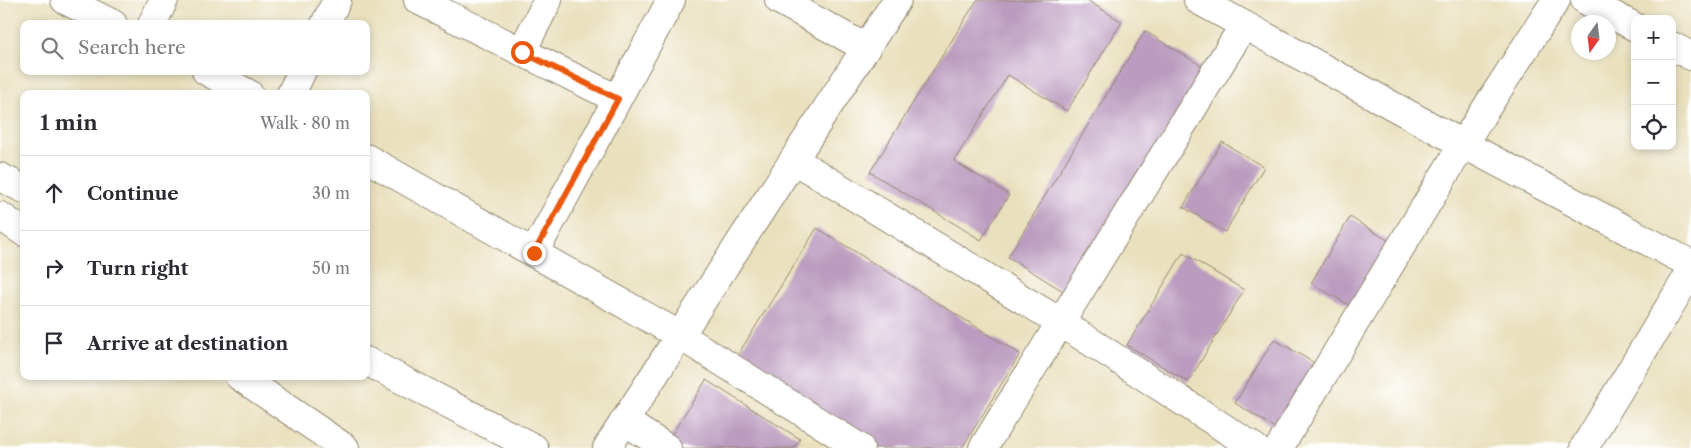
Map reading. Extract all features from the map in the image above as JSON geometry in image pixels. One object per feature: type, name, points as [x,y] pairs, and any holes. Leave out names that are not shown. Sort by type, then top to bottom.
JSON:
[{"type":"street","points":[[65,0],[104,20]]},
{"type":"street","points":[[154,20],[164,0]]},
{"type":"street","points":[[327,20],[337,0]]},
{"type":"street","points":[[418,0],[618,99]]},
{"type":"street","points":[[522,52],[548,0]]},
{"type":"street","points":[[534,253],[671,0]]},
{"type":"street","points":[[778,0],[866,48]]},
{"type":"street","points":[[607,448],[897,0]]},
{"type":"street","points":[[1198,0],[1463,144],[1691,264]]},
{"type":"street","points":[[1279,448],[1463,144],[1556,0]]},
{"type":"street","points":[[1585,0],[1631,24]]},
{"type":"street","points":[[983,448],[1244,25]]},
{"type":"street","points":[[1676,48],[1691,56]]},
{"type":"street","points":[[213,75],[242,90]]},
{"type":"street","points":[[293,90],[300,75]]},
{"type":"street","points":[[370,160],[680,335],[860,448]]},
{"type":"street","points":[[794,160],[1060,322],[1255,448]]},
{"type":"street","points":[[0,177],[20,187]]},
{"type":"street","points":[[0,216],[20,229]]},
{"type":"street","points":[[1584,448],[1691,271]]},
{"type":"street","points":[[370,363],[534,448]]},
{"type":"street","points":[[244,380],[345,448]]},
{"type":"street","points":[[624,421],[667,448]]},
{"type":"building","points":[[977,0],[1087,0],[1122,22],[1067,111],[1008,75],[954,161],[1009,195],[981,240],[870,172]]},
{"type":"building","points":[[1145,31],[1205,68],[1068,294],[1008,257]]},
{"type":"building","points":[[1222,142],[1264,167],[1225,232],[1183,207]]},
{"type":"building","points":[[1350,217],[1392,243],[1354,308],[1311,283]]},
{"type":"building","points":[[817,228],[1020,354],[962,448],[876,448],[734,361]]},
{"type":"building","points":[[1183,253],[1244,290],[1188,382],[1127,345]]},
{"type":"building","points":[[1274,339],[1316,364],[1277,429],[1235,403]]},
{"type":"building","points":[[706,380],[800,439],[794,448],[676,448],[667,442]]},
{"type":"route","points":[[522,52],[618,99],[534,253]]}]
